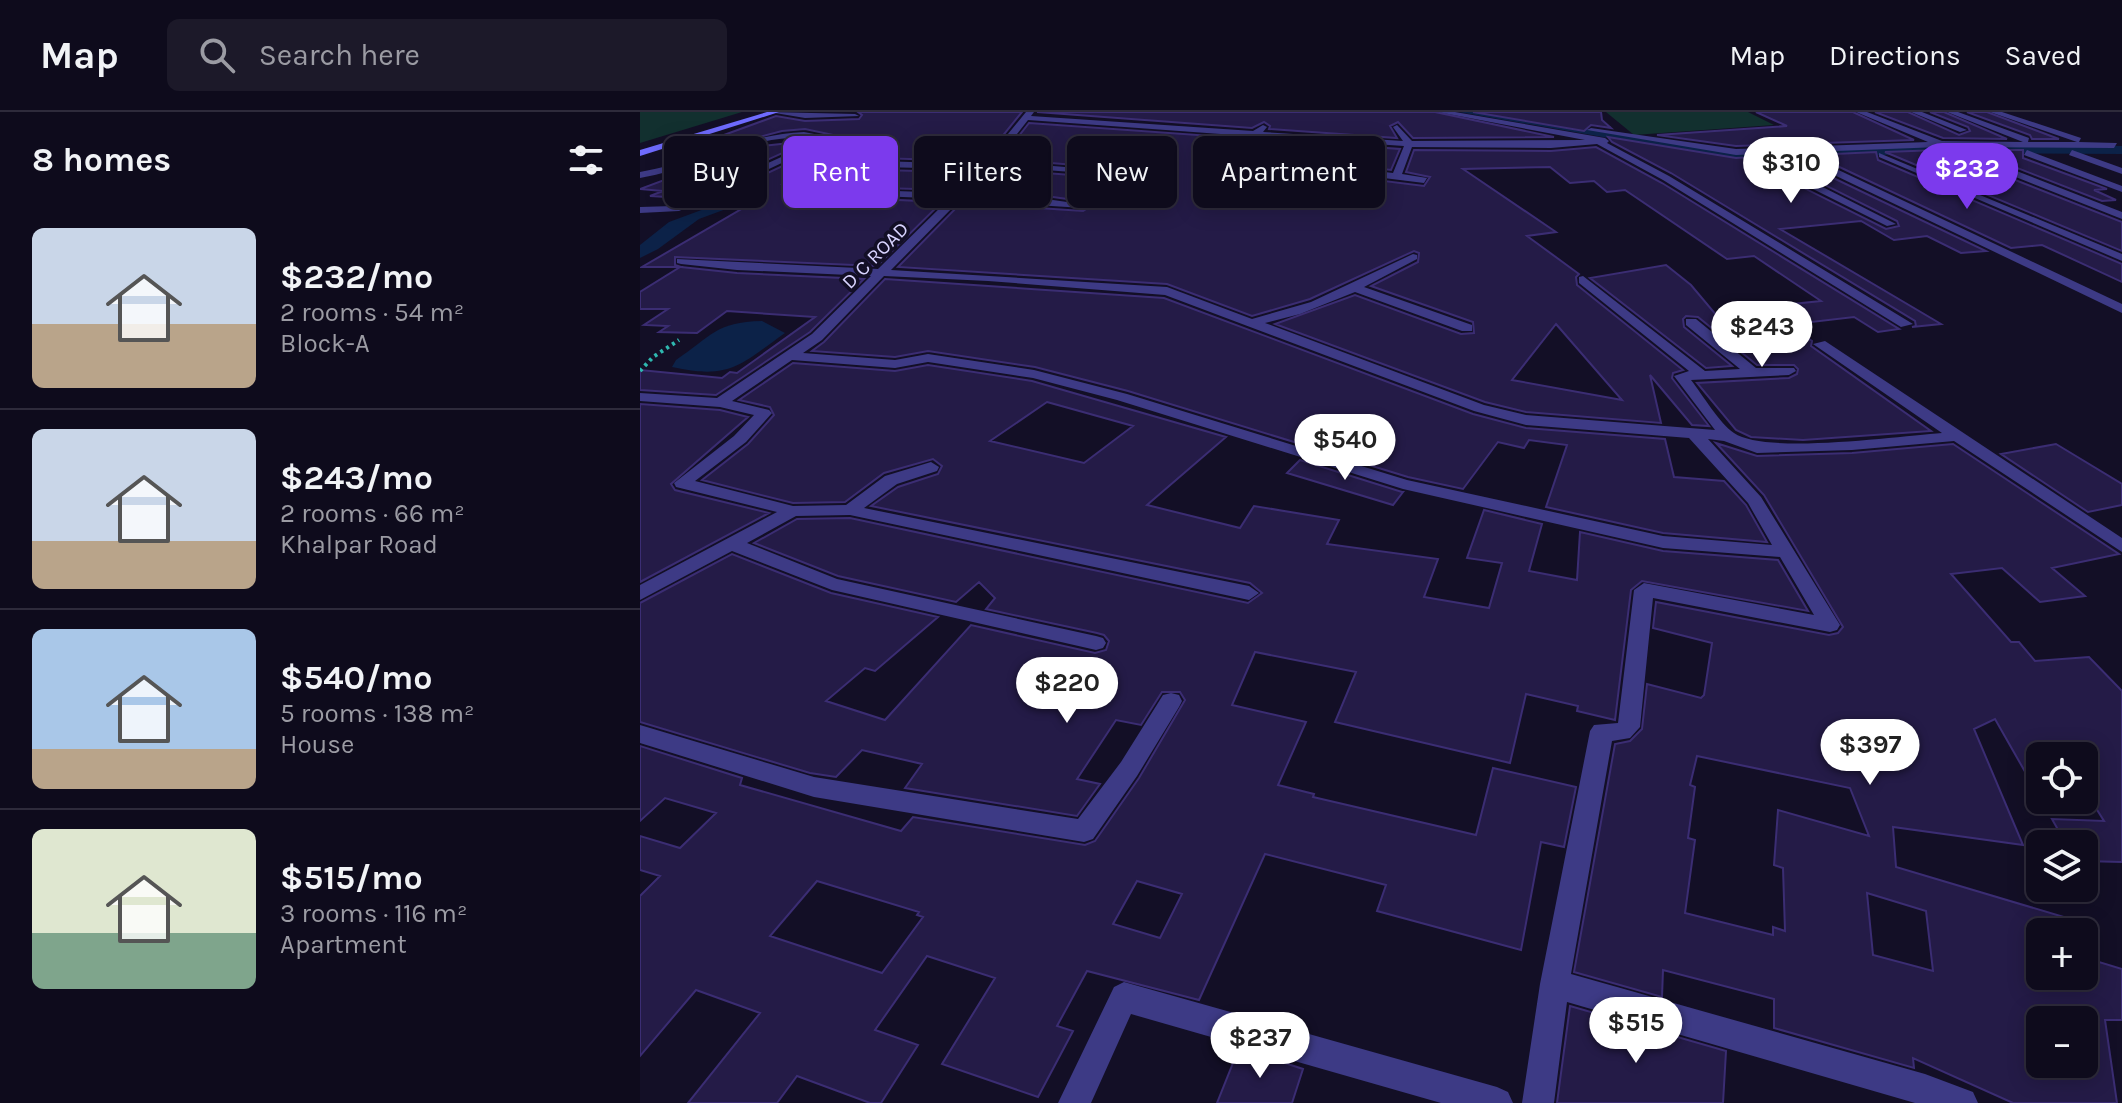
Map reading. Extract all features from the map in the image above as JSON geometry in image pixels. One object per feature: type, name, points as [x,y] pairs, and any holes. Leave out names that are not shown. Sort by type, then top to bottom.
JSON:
[{"type":"main road","points":[[640,151],[763,112]]},
{"type":"main road","points":[[640,151],[774,112]]},
{"type":"street","points":[[774,112],[805,116],[855,116]]},
{"type":"street","points":[[1442,112],[1601,141],[1725,158],[1808,159],[1962,152],[2122,153]]},
{"type":"street","points":[[1479,112],[1736,152],[1941,144],[2041,145],[2122,135]]},
{"type":"street","points":[[1860,112],[2122,216]]},
{"type":"street","points":[[1915,112],[2004,145]]},
{"type":"street","points":[[1951,112],[2041,145]]},
{"type":"street","points":[[1994,112],[2114,145]]},
{"type":"street","points":[[1028,115],[1297,136]]},
{"type":"street","name":"D C ROAD","points":[[1011,136],[1028,115]]},
{"type":"street","points":[[1251,136],[1270,122]]},
{"type":"street","points":[[1397,127],[1409,144]]},
{"type":"street","points":[[2070,129],[2091,141]]},
{"type":"street","points":[[640,175],[667,170],[768,135],[831,138],[675,209],[640,210]]},
{"type":"street","points":[[1385,143],[1538,145],[1601,141],[1838,286],[1906,324]]},
{"type":"street","points":[[1396,177],[1409,144]]},
{"type":"street","points":[[2027,153],[2122,189]]},
{"type":"street","points":[[2072,153],[2122,171]]},
{"type":"street","points":[[1882,155],[2122,258]]},
{"type":"street","points":[[1760,159],[1891,224]]},
{"type":"street","points":[[1808,159],[2122,309]]},
{"type":"street","points":[[1385,174],[1424,180]]},
{"type":"street","name":"D C ROAD","points":[[720,403],[817,337],[946,208]]},
{"type":"street","points":[[1254,322],[1286,317],[1356,288],[1413,257]]},
{"type":"street","points":[[681,261],[737,267],[885,272],[1167,291],[1502,414],[1526,420],[1696,436],[1727,436],[1757,448],[1852,445],[1957,436]]},
{"type":"street","points":[[1583,280],[1702,375]]},
{"type":"street","points":[[1356,288],[1467,328]]},
{"type":"street","points":[[1691,322],[1753,373]]},
{"type":"street","points":[[1820,344],[2122,546]]},
{"type":"street","points":[[791,356],[895,364],[928,358],[1034,374],[1122,397],[1403,484],[1663,542],[1786,552]]},
{"type":"street","points":[[1727,436],[1681,376],[1789,371]]},
{"type":"street","points":[[640,397],[720,403],[764,413],[740,439],[682,483],[793,511],[850,510],[1249,593]]},
{"type":"street","points":[[1538,1103],[1555,984],[1602,731],[1622,732],[1629,727],[1644,590],[1830,625],[1755,501],[1696,436]]},
{"type":"street","points":[[850,510],[891,480],[931,467]]},
{"type":"street","points":[[640,593],[793,511]]},
{"type":"street","points":[[734,545],[832,584],[1096,643]]},
{"type":"street","points":[[640,734],[814,787],[1084,831],[1129,769],[1171,701]]},
{"type":"street","points":[[1555,984],[1962,1103]]},
{"type":"street","points":[[1074,1103],[1124,997],[1497,1103]]},
{"type":"path","points":[[640,371],[653,357],[679,340]]},
{"type":"green space","points":[[640,112],[742,112],[640,143]]},
{"type":"green space","points":[[1606,112],[1748,112],[1774,125],[1634,135]]},
{"type":"water","points":[[783,177],[783,188],[767,194],[767,185]]},
{"type":"water","points":[[707,208],[729,208],[699,219],[658,249],[640,258],[640,245],[669,222]]},
{"type":"water","points":[[762,321],[785,333],[745,361],[708,372],[672,367],[676,360],[724,327]]},
{"type":"building","points":[[858,112],[1022,112],[1003,136],[914,136],[914,159],[898,159],[898,136],[838,136],[805,129],[763,136],[721,136],[776,116],[805,121],[859,119],[862,115]]},
{"type":"building","points":[[1037,112],[1435,112],[1554,137],[1413,138],[1398,122],[1390,126],[1397,138],[1269,129],[1270,126],[1264,122],[1252,128]]},
{"type":"building","points":[[1473,112],[1601,112],[1602,120],[1611,128],[1591,125],[1584,131]]},
{"type":"building","points":[[1756,112],[1853,112],[1914,140],[1736,146],[1657,135],[1787,126]]},
{"type":"building","points":[[1875,112],[1908,112],[1959,135],[1970,131],[1968,127],[1930,112],[1944,112],[2007,139],[1943,138]]},
{"type":"building","points":[[1967,112],[1987,112],[2059,139],[2032,139],[2030,135]]},
{"type":"building","points":[[1029,123],[1212,136],[1193,136],[1193,208],[1385,208],[1385,181],[1424,186],[1430,177],[1406,172],[1414,150],[1551,151],[1596,147],[1662,183],[1899,329],[1878,332],[1854,317],[1786,325],[1783,305],[1821,301],[1754,256],[1727,259],[1625,190],[1607,192],[1594,181],[1570,183],[1550,167],[1463,169],[1556,232],[1527,236],[1579,274],[1576,277],[1577,285],[1683,370],[1673,373],[1672,378],[1709,426],[1692,425],[1650,375],[1661,423],[1526,412],[1485,402],[1275,324],[1355,295],[1461,334],[1474,333],[1473,322],[1371,286],[1418,262],[1419,253],[1414,251],[1310,299],[1252,316],[1167,284],[898,267],[956,208],[1083,211],[1088,208],[1177,208],[1177,136],[1067,136],[1067,164],[1051,163],[1051,136],[1019,136]],"holes":[[[1556,324],[1622,400],[1512,380]]]},
{"type":"building","points":[[1608,137],[1736,158],[1754,157],[1756,164],[1886,229],[1899,226],[1897,221],[1769,157],[1803,155],[1804,164],[1986,251],[1961,253],[1927,236],[1894,240],[1861,221],[1780,229],[1941,324],[1912,327],[1916,326],[1915,321]]},
{"type":"building","points":[[783,144],[783,153],[767,160],[767,146]]},
{"type":"building","points":[[1385,148],[1400,149],[1391,170],[1385,169]]},
{"type":"building","points":[[1939,150],[2122,222],[2122,251],[1885,152]]},
{"type":"building","points":[[1971,150],[2023,150],[2023,158],[2107,189],[2094,190],[2116,200],[2102,201]]},
{"type":"building","points":[[1876,152],[1878,160],[2122,264],[2122,282],[2042,245],[2011,248],[1814,155]]},
{"type":"building","points":[[783,166],[783,208],[898,208],[898,200],[914,201],[914,208],[936,208],[877,266],[675,257],[675,265],[681,267],[864,279],[810,332],[716,395],[640,390],[640,370],[722,378],[730,372],[737,373],[815,317],[727,311],[697,333],[659,332],[668,326],[644,325],[668,309],[640,309],[640,292],[680,267],[642,267],[743,208],[767,208],[767,173]]},
{"type":"building","points":[[898,170],[914,171],[914,189],[898,188]]},
{"type":"building","points":[[1051,173],[1067,175],[1067,199],[1051,197]]},
{"type":"building","points":[[664,180],[664,197],[650,196],[663,191],[640,189]]},
{"type":"building","points":[[1666,265],[1691,285],[1722,322],[1727,321],[1757,342],[1803,335],[1812,341],[1811,346],[1931,431],[1803,440],[1751,437],[1736,430],[1697,383],[1789,378],[1797,374],[1798,369],[1794,365],[1757,365],[1698,317],[1686,316],[1683,319],[1684,327],[1732,366],[1706,368],[1590,278]]},
{"type":"building","points":[[885,279],[1164,298],[1473,414],[1526,428],[1665,439],[1674,477],[1724,481],[1746,505],[1767,542],[1663,533],[1546,507],[1567,445],[1529,440],[1524,448],[1498,442],[1463,489],[1408,477],[1128,391],[1035,367],[928,351],[895,357],[812,351]]},
{"type":"building","points":[[793,363],[895,371],[928,365],[1032,381],[1226,437],[1147,505],[1240,528],[1254,506],[1339,520],[1327,544],[1438,559],[1424,597],[1489,608],[1502,563],[1467,558],[1484,510],[1542,524],[1529,571],[1577,580],[1580,532],[1663,551],[1778,560],[1808,611],[1642,581],[1631,590],[1615,720],[1577,711],[1578,706],[1526,694],[1510,763],[1335,722],[1356,672],[1255,652],[1232,705],[1306,722],[1278,785],[1314,794],[1313,797],[1476,835],[1493,768],[1576,787],[1564,847],[1541,842],[1521,950],[1377,911],[1386,885],[1265,854],[1199,1000],[1087,971],[1057,1026],[1073,1031],[1038,1097],[942,1064],[995,978],[927,956],[875,1030],[918,1045],[881,1103],[870,1103],[797,1076],[777,1103],[688,1103],[760,1013],[696,990],[640,1056],[640,896],[660,876],[640,870],[640,836],[680,848],[716,813],[665,798],[640,821],[640,746],[742,778],[740,785],[901,831],[913,817],[1085,845],[1095,841],[1139,778],[1185,700],[1180,692],[1162,692],[1141,725],[1116,720],[1077,779],[1100,784],[1077,816],[905,788],[922,764],[862,750],[836,777],[810,773],[640,722],[640,603],[732,554],[831,593],[938,617],[875,671],[865,668],[826,701],[885,720],[971,625],[1095,653],[1106,650],[1109,641],[1097,633],[986,609],[995,598],[979,582],[956,602],[838,576],[754,543],[797,519],[850,518],[1248,603],[1262,593],[1250,583],[871,506],[898,487],[938,474],[942,466],[933,459],[884,473],[845,502],[793,503],[702,480],[748,444],[774,415],[770,407],[739,400]],"holes":[[[1047,402],[1133,426],[1084,463],[990,441]],[[817,881],[919,912],[917,915],[923,917],[882,973],[770,936]],[[1137,881],[1182,894],[1160,938],[1113,924]]]},
{"type":"building","points":[[640,404],[720,410],[748,417],[671,484],[675,490],[769,513],[640,582]]},
{"type":"building","points":[[1716,443],[1757,456],[1852,453],[1953,444],[2119,554],[2052,568],[2085,596],[2040,602],[2002,568],[1951,574],[2011,642],[2019,642],[2035,661],[2089,657],[2122,691],[2122,862],[2098,861],[2098,830],[2058,830],[2052,819],[2104,821],[2098,811],[2098,742],[2026,742],[2026,773],[1995,719],[1974,729],[2023,845],[1893,827],[1896,867],[2067,918],[2026,918],[2026,990],[2098,990],[2098,962],[2122,969],[2122,1020],[2105,1020],[2117,1103],[2013,1103],[1913,1058],[1914,1068],[1774,1028],[1774,999],[1663,970],[1662,997],[1574,972],[1615,744],[1630,741],[1642,729],[1647,684],[1701,698],[1704,695],[1712,643],[1653,628],[1656,602],[1829,635],[1838,633],[1843,627],[1764,495]],"holes":[[[1697,756],[1850,788],[1869,836],[1778,810],[1774,865],[1783,868],[1785,931],[1773,927],[1773,935],[1685,913],[1695,840],[1688,838],[1695,787],[1690,785]],[[1867,893],[1926,911],[1933,971],[1873,955]]]},
{"type":"building","points":[[2056,444],[2122,484],[2122,505],[2088,512],[2001,454]]},
{"type":"building","points":[[1300,460],[1403,492],[1393,505],[1287,473]]},
{"type":"building","points":[[1570,1006],[1726,1051],[1723,1103],[1557,1103]]},
{"type":"building","points":[[1239,1048],[1303,1069],[1292,1103],[1217,1103]]},
{"type":"waterway","points":[[1464,112],[1740,157],[1930,149],[2122,150]]}]
